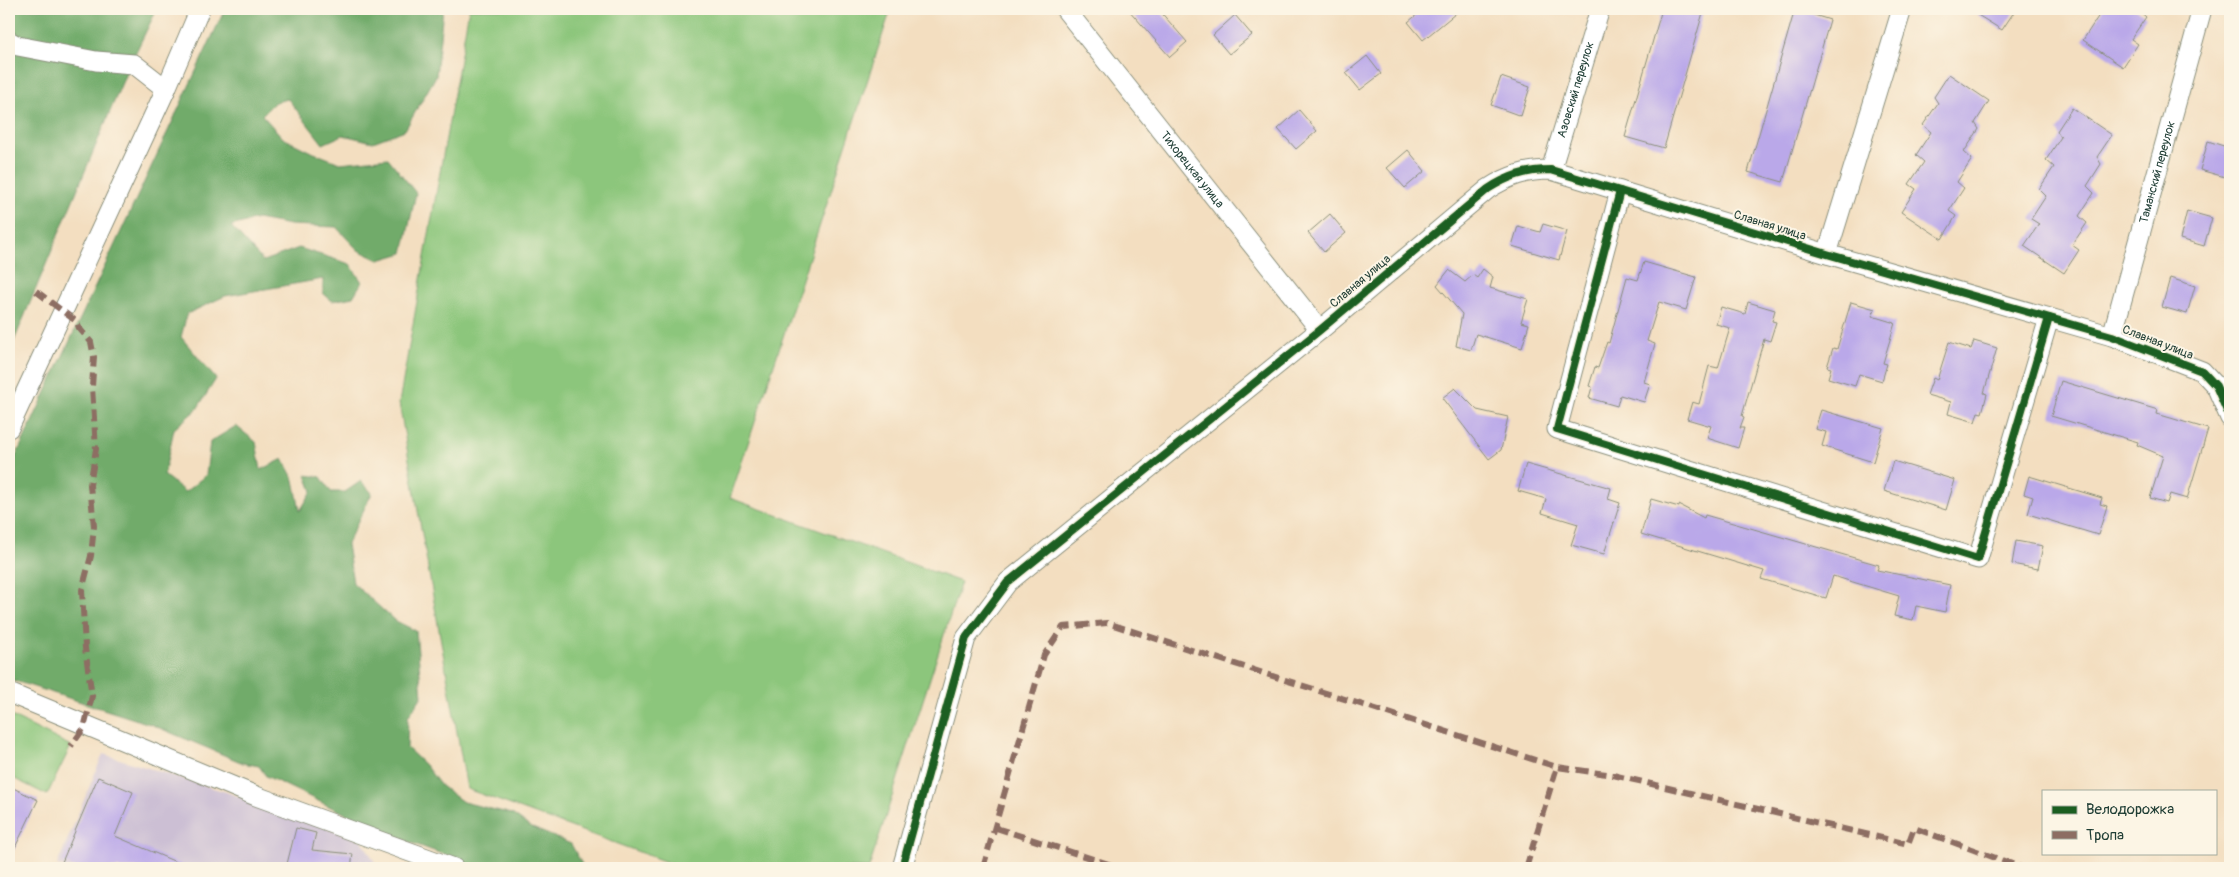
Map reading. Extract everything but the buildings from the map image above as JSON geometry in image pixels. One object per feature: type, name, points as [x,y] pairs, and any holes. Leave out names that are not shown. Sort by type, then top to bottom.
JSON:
[{"type":"street","points":[[9,428],[166,90],[200,9]]},
{"type":"street","name":"Тихорецкая улица","points":[[1065,9],[1320,330]]},
{"type":"street","name":"Азовский переулок","points":[[1550,170],[1600,9]]},
{"type":"street","points":[[1827,254],[1902,9]]},
{"type":"street","name":"Таманский переулок","points":[[2112,336],[2202,9]]},
{"type":"street","points":[[9,41],[18,46],[96,61],[134,64],[166,90]]},
{"type":"street","name":"Славная улица","points":[[902,868],[966,638],[1008,582],[1320,330],[1488,189],[1512,175],[1538,170],[1550,170],[1827,254],[2112,336],[2202,371],[2216,386],[2230,418]]},
{"type":"street","points":[[1620,191],[1556,429],[1978,559],[2050,318]]},
{"type":"street","points":[[9,694],[256,796],[454,868]]},
{"type":"shaded area","points":[[103,754],[226,792],[362,840],[378,868],[66,868],[57,865]]},
{"type":"green space","points":[[9,9],[157,9],[133,58],[96,54],[9,34]]},
{"type":"green space","points":[[225,9],[443,9],[436,76],[405,130],[373,142],[343,135],[323,144],[288,99],[275,102],[262,115],[283,138],[340,163],[388,158],[416,193],[403,253],[379,260],[358,250],[336,227],[290,225],[257,219],[231,226],[263,261],[299,248],[350,264],[362,282],[353,297],[332,301],[323,293],[323,279],[225,296],[187,314],[181,337],[216,379],[197,409],[174,429],[164,475],[185,492],[206,475],[210,442],[236,426],[256,442],[261,470],[283,459],[294,480],[300,511],[312,491],[306,475],[321,477],[331,492],[345,492],[361,481],[372,493],[347,544],[353,583],[394,620],[416,631],[422,696],[408,717],[407,748],[425,765],[441,786],[463,802],[512,814],[530,827],[571,844],[584,868],[481,868],[409,842],[333,808],[266,776],[259,766],[243,763],[150,724],[9,679],[9,471]]},
{"type":"green space","points":[[469,9],[891,9],[730,498],[961,582],[869,868],[683,868],[467,789],[399,403]]},
{"type":"green space","points":[[9,46],[129,66],[9,353]]},
{"type":"green space","points":[[9,715],[71,746],[47,795],[9,776]]},
{"type":"marked path","points":[[36,291],[77,322],[79,328],[91,342],[94,357],[92,387],[96,449],[90,485],[94,526],[91,556],[82,590],[85,648],[92,696],[84,728],[71,746]]},
{"type":"marked path","points":[[983,868],[1044,655],[1063,627],[1107,623],[1557,767],[1613,775],[1908,844],[1914,828],[2023,868]]},
{"type":"marked path","points":[[1526,868],[1557,767]]},
{"type":"marked path","points":[[996,828],[1121,868]]},
{"type":"cycle path","points":[[902,868],[966,638],[1008,582],[1320,330],[1488,189],[1518,175],[1533,171],[1551,170],[1827,254],[2112,336],[2202,371],[2216,386],[2230,418]]},
{"type":"cycle path","points":[[1620,191],[1557,429],[1978,559],[2049,318]]}]
